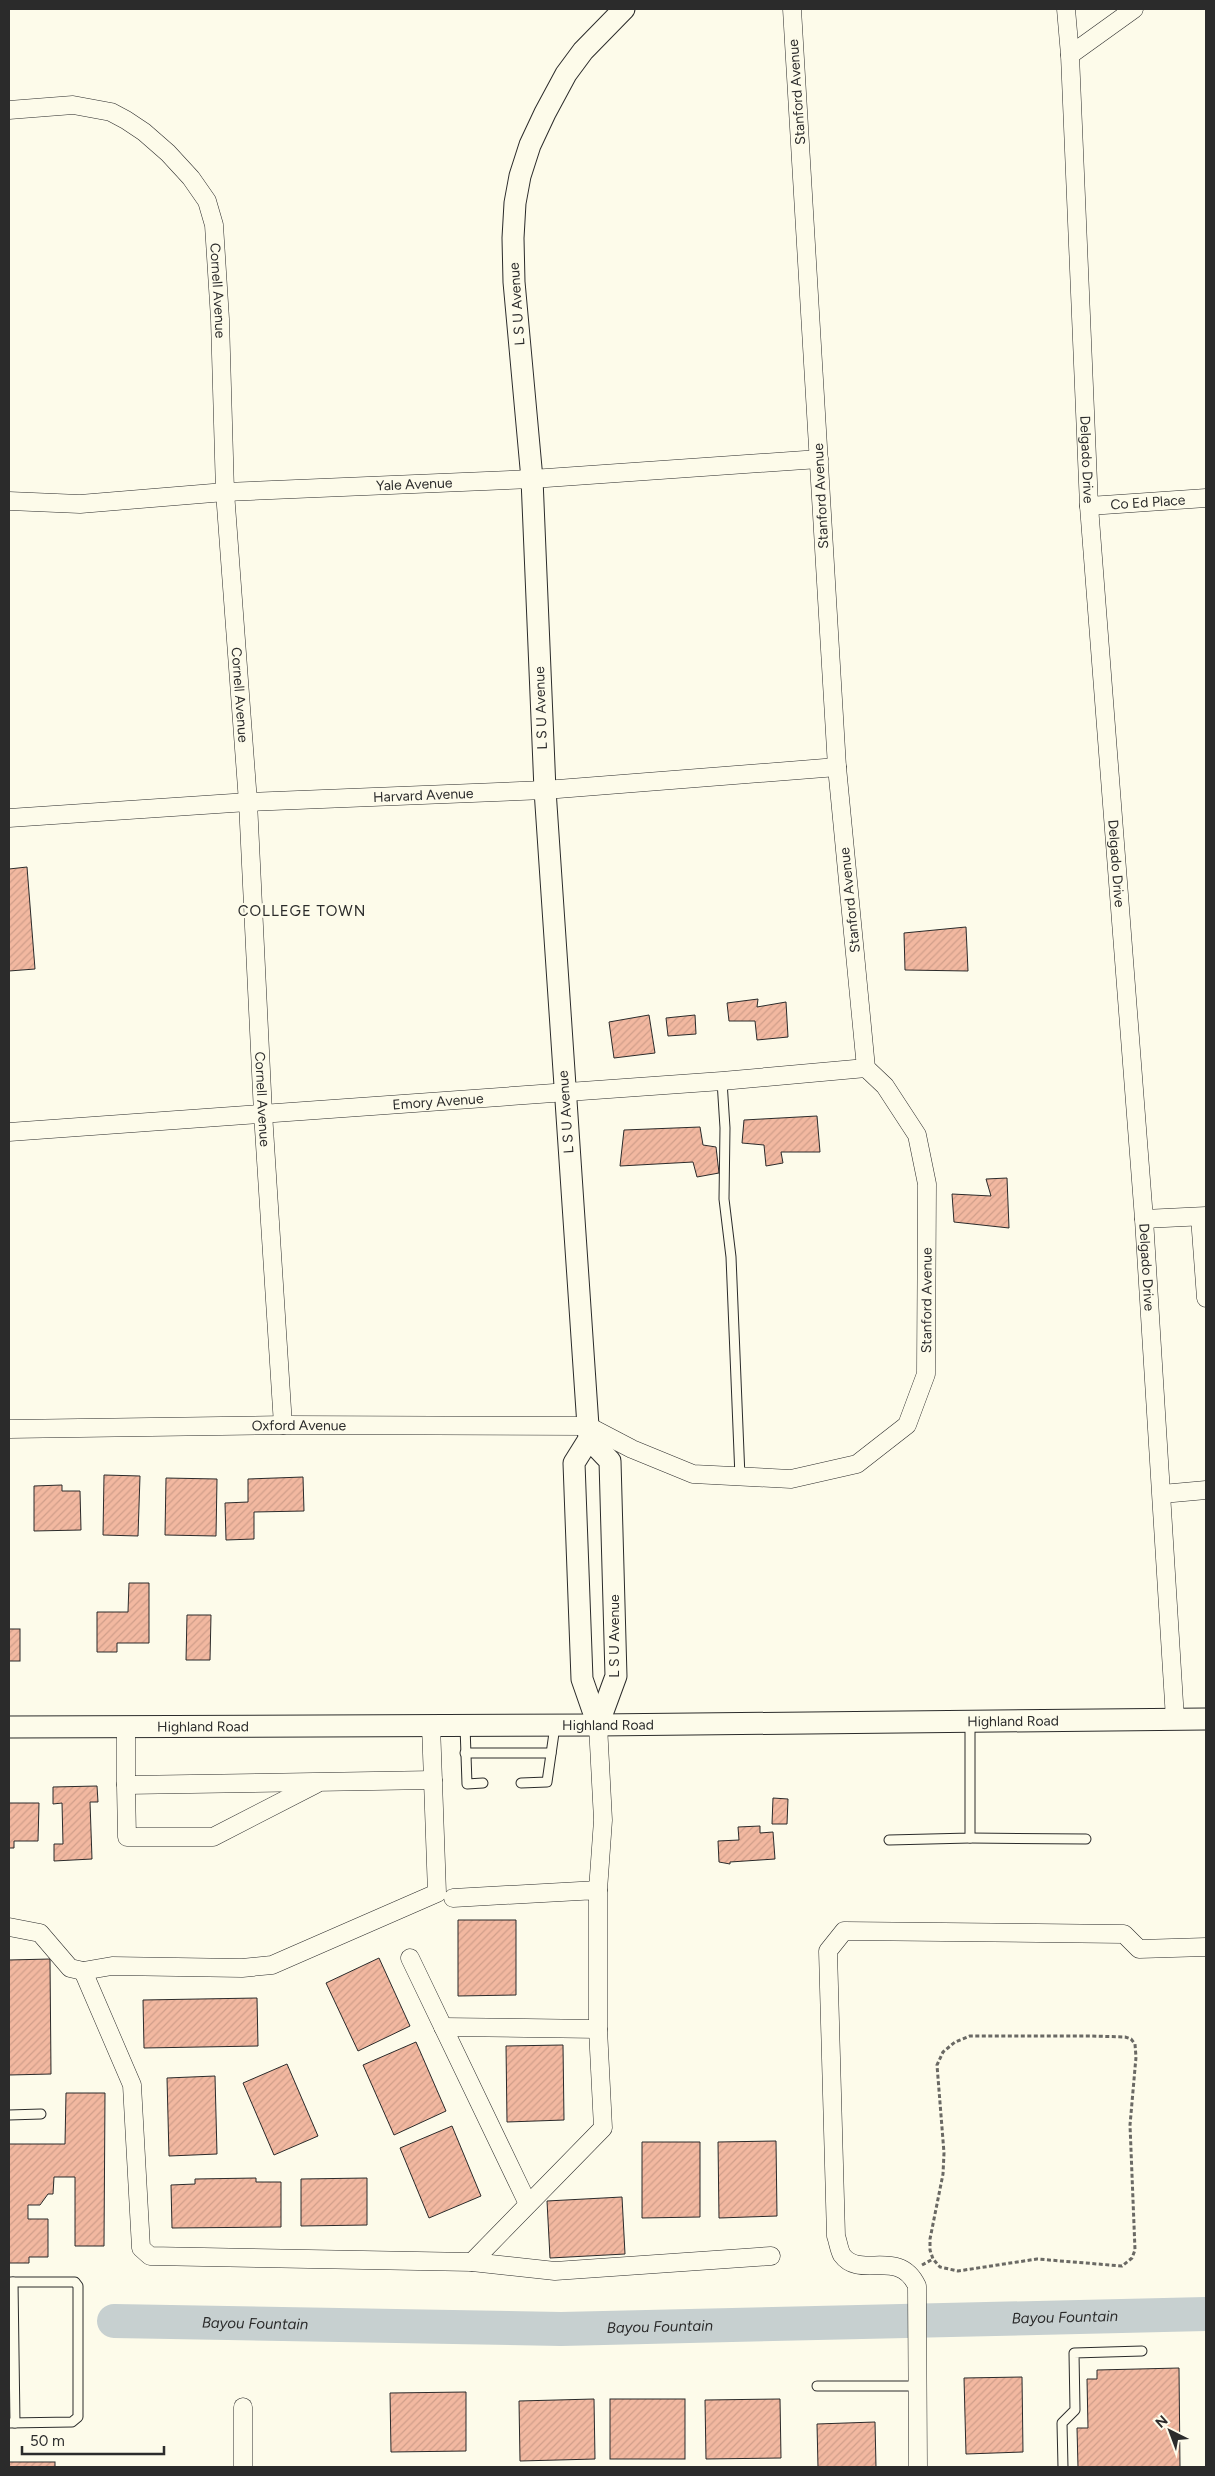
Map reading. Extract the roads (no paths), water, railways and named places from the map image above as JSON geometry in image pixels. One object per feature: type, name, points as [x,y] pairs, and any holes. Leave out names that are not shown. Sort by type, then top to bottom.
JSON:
[{"type":"street","name":"L S U Avenue","points":[[598,1725],[616,1676],[610,1461],[589,1432],[564,1091],[545,790],[532,479],[514,282],[515,204],[520,176],[534,137],[566,74],[583,51],[624,9]]},
{"type":"street","name":"Stanford Avenue","points":[[589,1432],[693,1474],[791,1479],[857,1464],[907,1425],[926,1374],[927,1184],[917,1135],[885,1086],[866,1068],[837,767],[792,9]]},
{"type":"street","name":"Delgado Drive","points":[[1066,9],[1070,55],[1089,506],[1144,1219],[1175,1719]]},
{"type":"street","points":[[1070,55],[1134,9]]},
{"type":"street","name":"Cornell Avenue","points":[[9,110],[73,105],[110,112],[144,132],[168,153],[191,178],[207,201],[214,225],[220,319],[225,492],[248,802],[263,1113],[283,1425]]},
{"type":"street","name":"Yale Avenue","points":[[9,501],[80,504],[225,492],[532,479],[819,459]]},
{"type":"street","name":"Co Ed Place","points":[[1089,506],[1206,498]]},
{"type":"street","name":"Harvard Avenue","points":[[9,818],[248,802],[545,790],[837,767]]},
{"type":"street","name":"Emory Avenue","points":[[9,1132],[722,1081],[866,1068]]},
{"type":"street","points":[[1144,1219],[1203,1216],[1206,1298]]},
{"type":"street","name":"Oxford Avenue","points":[[9,1429],[283,1425],[589,1432]]},
{"type":"street","points":[[472,2262],[603,2128],[598,2029],[598,1890],[603,1820],[598,1725],[582,1679],[574,1473],[574,1463],[589,1432]]},
{"type":"street","points":[[1162,1494],[1206,1490]]},
{"type":"street","name":"Highland Road","points":[[9,1727],[598,1725],[1206,1719]]},
{"type":"street","points":[[9,1927],[40,1933],[70,1968],[83,1971],[112,1966],[242,1968],[272,1965],[437,1893],[432,1725]]},
{"type":"street","points":[[126,1726],[127,1838],[213,1836],[320,1782]]},
{"type":"street","points":[[126,1785],[433,1780]]},
{"type":"street","points":[[453,1898],[598,1890]]},
{"type":"street","points":[[918,2467],[918,2345],[913,2280],[905,2269],[886,2264],[861,2264],[850,2261],[842,2254],[836,2236],[828,1951],[844,1931],[1124,1934],[1139,1949],[1206,1947]]},
{"type":"street","points":[[410,1958],[528,2204]]},
{"type":"street","points":[[83,1971],[132,2085],[141,2248],[150,2256],[472,2262],[555,2271],[771,2256]]},
{"type":"street","points":[[443,2027],[598,2029]]},
{"type":"street","points":[[243,2407],[243,2467]]},
{"type":"lane","points":[[722,1081],[725,1128],[724,1199],[730,1257],[740,1477]]},
{"type":"lane","points":[[970,1720],[970,1838]]},
{"type":"lane","points":[[464,1725],[467,1784],[483,1783]]},
{"type":"lane","points":[[522,1782],[547,1782],[555,1725]]},
{"type":"lane","points":[[465,1753],[552,1753]]},
{"type":"lane","points":[[889,1840],[970,1838],[1086,1839]]},
{"type":"lane","points":[[9,2115],[41,2114]]},
{"type":"lane","points":[[11,2282],[74,2282],[78,2286],[78,2417],[72,2422],[12,2423],[11,2282]]},
{"type":"lane","points":[[1063,2467],[1062,2424],[1075,2410],[1074,2353],[1142,2351]]},
{"type":"lane","points":[[817,2386],[918,2386]]},
{"type":"waterway","name":"Bayou Fountain","points":[[114,2321],[561,2329],[1206,2314]]},
{"type":"district","name":"COLLEGE TOWN","points":[[302,911]]}]
